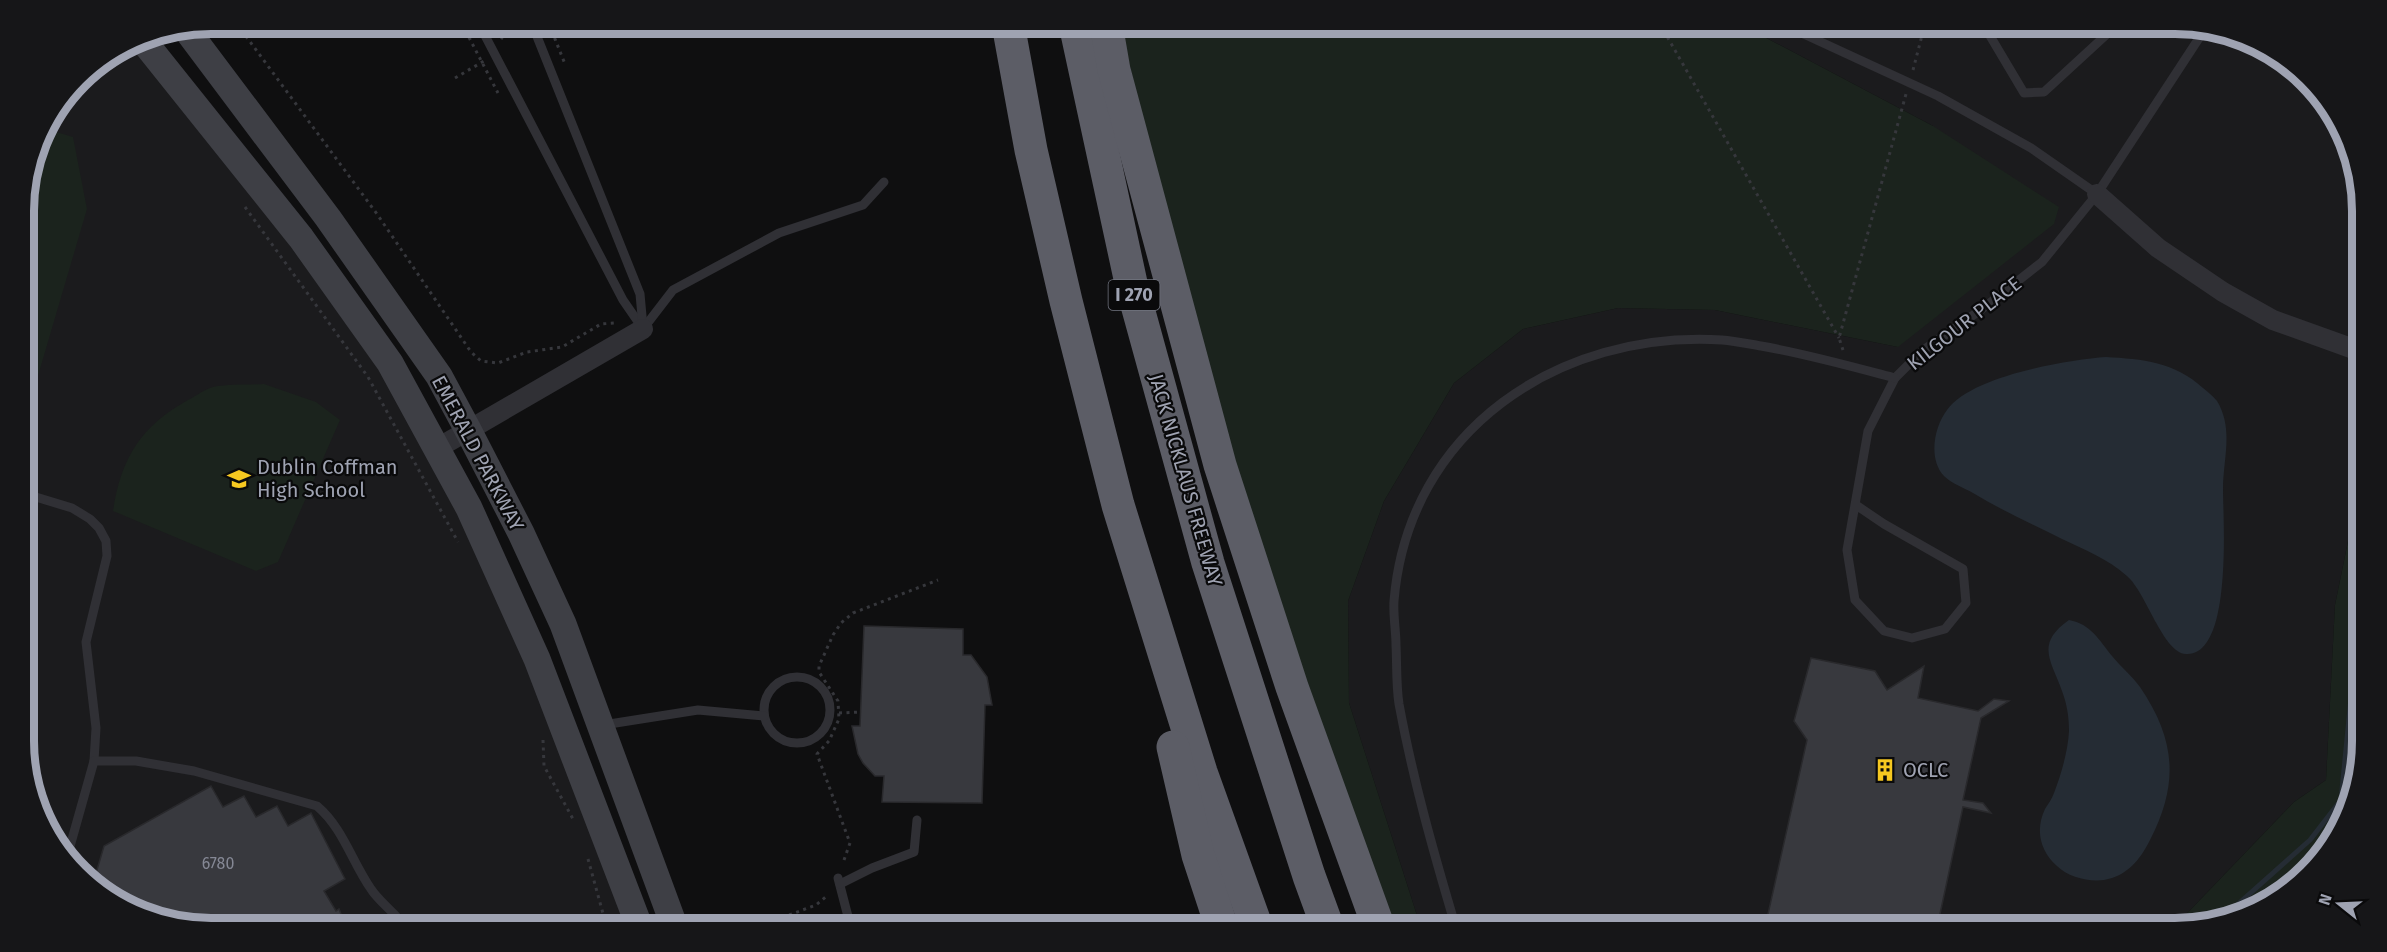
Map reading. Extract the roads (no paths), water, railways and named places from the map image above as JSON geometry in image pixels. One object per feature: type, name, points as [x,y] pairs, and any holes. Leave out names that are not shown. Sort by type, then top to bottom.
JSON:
[{"type":"highway","points":[[1010,35],[1031,150],[1066,301],[1118,505],[1198,855],[1219,917]]},
{"type":"highway","name":"JACK NICKLAUS FREEWAY","points":[[1077,35],[1131,283],[1205,552],[1324,917]]},
{"type":"highway","points":[[1108,35],[1114,70],[1220,465],[1292,687],[1375,917]]},
{"type":"highway","points":[[1118,505],[1201,772],[1253,917]]},
{"type":"main road","name":"EMERALD PARKWAY","points":[[191,36],[328,218],[439,376],[521,533],[563,624],[600,726],[680,918]]},
{"type":"main road","name":"EMERALD PARKWAY","points":[[148,46],[308,248],[390,363],[469,508],[537,659],[636,918]]},
{"type":"street","points":[[2097,194],[2158,248],[2223,292],[2273,320],[2352,348]]},
{"type":"street","points":[[436,449],[643,329]]},
{"type":"lane","points":[[485,35],[623,300],[643,329]]},
{"type":"lane","points":[[536,35],[640,294],[643,329]]},
{"type":"lane","points":[[1806,35],[1938,96],[2031,148],[2097,194]]},
{"type":"lane","points":[[1990,35],[2024,93],[2044,92],[2106,35]]},
{"type":"lane","name":"KILGOUR PLACE","points":[[1856,505],[1884,524],[1963,569],[1966,603],[1945,629],[1912,638],[1884,631],[1856,600],[1847,550],[1868,431],[1895,378],[1922,351],[2043,262],[2097,194],[2200,37]]},
{"type":"lane","points":[[643,329],[673,290],[779,233],[863,205],[884,182]]},
{"type":"lane","points":[[1453,917],[1428,831],[1399,702],[1394,602],[1406,538],[1418,505],[1436,474],[1486,414],[1527,384],[1597,353],[1655,341],[1723,340],[1804,354],[1895,378]]},
{"type":"lane","points":[[35,497],[72,508],[90,519],[99,528],[106,541],[107,556],[86,642],[96,728],[94,761],[70,847]]},
{"type":"lane","points":[[788,678],[812,680],[820,685],[830,703],[829,723],[824,732],[807,743],[790,743],[778,738],[764,716],[764,707],[771,690],[788,678]]},
{"type":"lane","points":[[600,726],[698,710],[764,716]]},
{"type":"lane","points":[[94,761],[136,761],[194,771],[317,806],[328,816],[341,835],[371,890],[398,918]]},
{"type":"lane","points":[[848,918],[839,881],[914,852],[917,820]]},
{"type":"waterway","points":[[2234,908],[2310,840],[2341,800],[2352,688]]},
{"type":"place","name":"Dublin Coffman High School","points":[[239,479]]},
{"type":"place","name":"OCLC","points":[[1885,770]]}]
